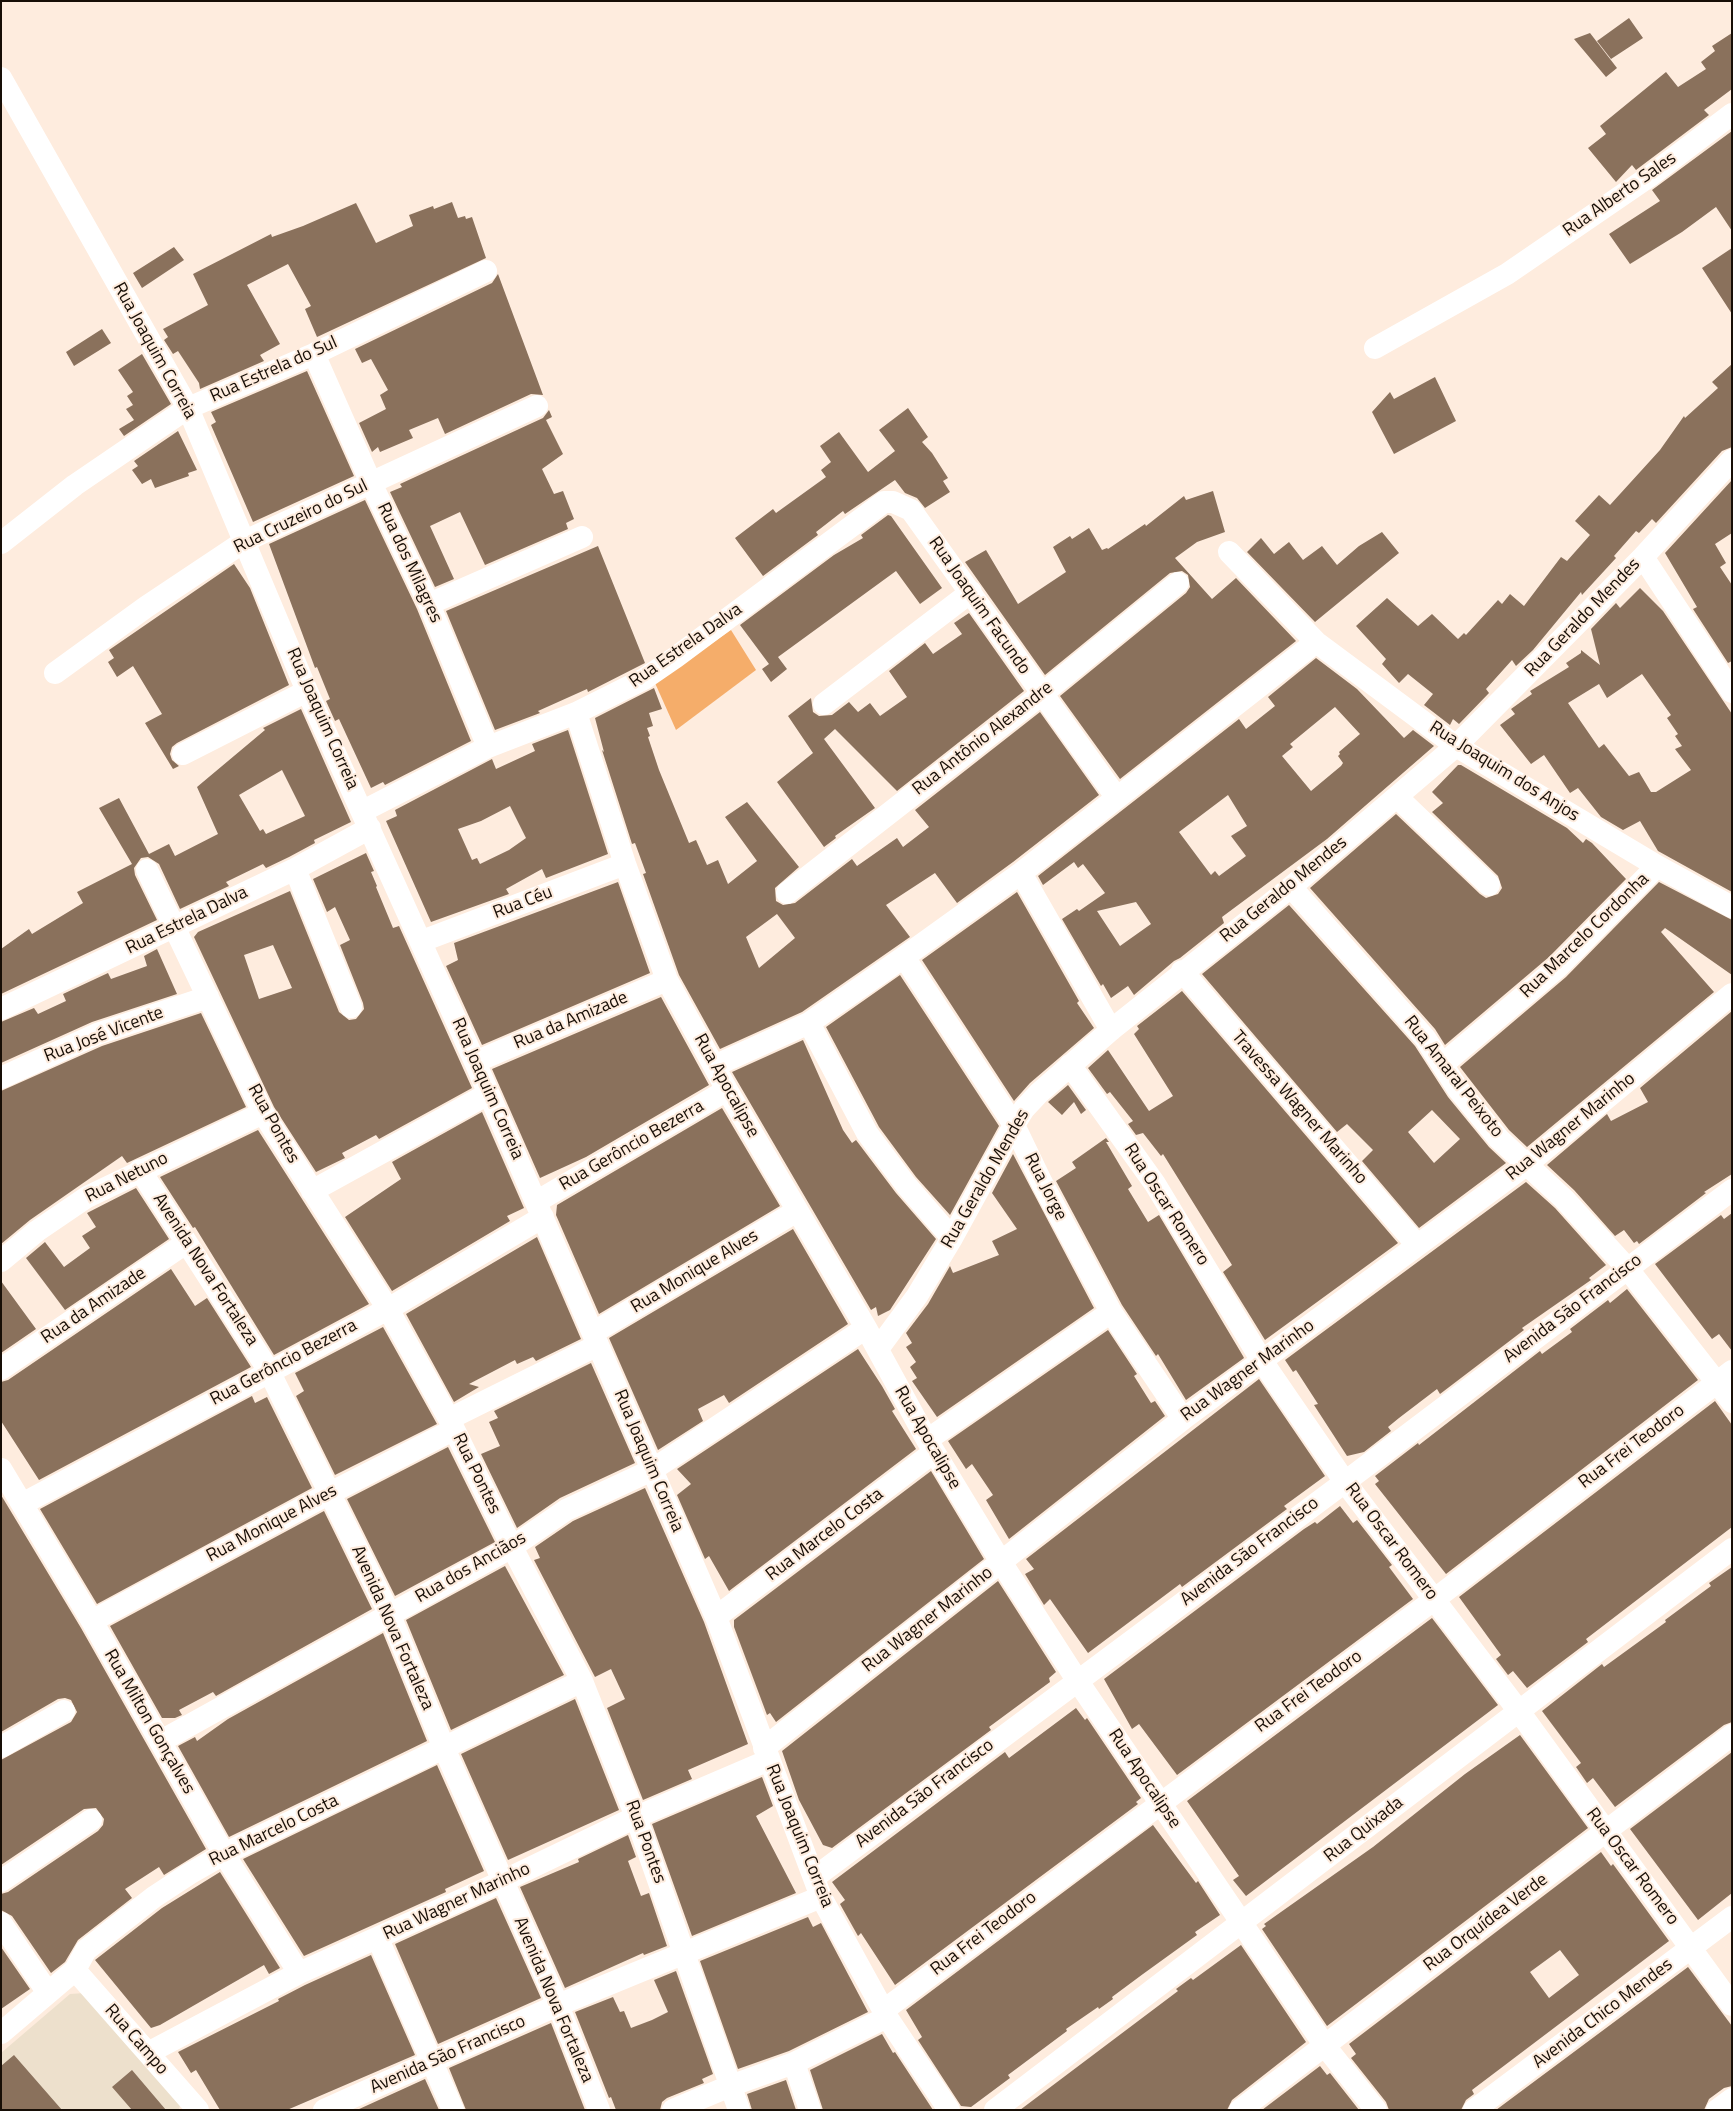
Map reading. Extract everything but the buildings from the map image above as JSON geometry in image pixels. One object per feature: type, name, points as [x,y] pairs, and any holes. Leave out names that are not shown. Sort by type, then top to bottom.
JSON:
[{"type":"street","name":"Rua Joaquim Correia","points":[[1,78],[188,408],[308,691],[422,941],[716,1617],[818,1887],[885,2014],[949,2110]]},
{"type":"street","name":"Rua Alberto Sales","points":[[1374,348],[1507,274],[1650,176],[1732,114]]},
{"type":"street","name":"Rua Estrela do Sul","points":[[1,543],[75,485],[188,408],[314,354],[486,271]]},
{"type":"street","name":"Rua dos Milagres","points":[[314,354],[371,484],[429,604],[488,747]]},
{"type":"street","name":"Rua Cruzeiro do Sul","points":[[56,673],[146,607],[245,541],[537,406]]},
{"type":"street","name":"Rua Geraldo Mendes","points":[[878,1349],[917,1296],[952,1238],[1014,1125],[1029,1104],[1111,1030],[1182,971],[1291,887],[1456,746],[1643,557],[1732,460]]},
{"type":"street","name":"Rua Joaquim Facundo","points":[[884,502],[893,502],[911,510],[1117,798]]},
{"type":"street","name":"Rua Estrela Dalva","points":[[1,1009],[295,869],[367,820],[488,747],[576,713],[644,678],[676,657],[884,502]]},
{"type":"street","points":[[429,604],[582,537]]},
{"type":"street","name":"Rua Joaquim dos Anjos","points":[[1229,552],[1316,642],[1456,746],[1657,866],[1732,906]]},
{"type":"street","points":[[1643,557],[1732,692]]},
{"type":"street","name":"Rua Antônio Alexandre","points":[[787,893],[1042,694],[1178,583]]},
{"type":"street","points":[[824,704],[971,592]]},
{"type":"street","points":[[714,1066],[808,1023],[904,957],[1021,873],[1316,642]]},
{"type":"street","points":[[183,754],[308,691]]},
{"type":"street","name":"Rua Apocalipse","points":[[576,713],[625,864],[667,980],[727,1090],[866,1328],[931,1446],[1001,1562],[1077,1680],[1325,2046],[1376,2110]]},
{"type":"street","points":[[1397,798],[1488,885]]},
{"type":"street","name":"Rua Céu","points":[[422,941],[625,864]]},
{"type":"street","name":"Rua Marcelo Cordonha","points":[[1443,1064],[1558,967],[1657,866]]},
{"type":"street","points":[[295,869],[351,1007]]},
{"type":"street","name":"Rua Pontes","points":[[147,870],[263,1113],[388,1309],[451,1425],[582,1681],[636,1817],[739,2110]]},
{"type":"street","points":[[1021,873],[1111,1030]]},
{"type":"street","name":"Rua Amaral Peixoto","points":[[1291,887],[1425,1038],[1471,1105],[1499,1139],[1564,1200],[1724,1377],[1732,1402]]},
{"type":"street","name":"Rua Jorge","points":[[904,957],[1014,1125],[1042,1184],[1111,1312],[1183,1419]]},
{"type":"street","name":"Travessa Wagner Marinho","points":[[1182,971],[1417,1245]]},
{"type":"street","name":"Rua da Amizade","points":[[475,1062],[667,980]]},
{"type":"street","name":"Rua Wagner Marinho","points":[[148,2053],[300,1973],[502,1881],[767,1754],[1001,1562],[1183,1419],[1526,1165],[1732,994]]},
{"type":"street","name":"Rua José Vicente","points":[[1,1078],[97,1034],[208,997]]},
{"type":"street","points":[[808,1023],[867,1133],[906,1185],[952,1238]]},
{"type":"street","name":"Rua Oscar Romero","points":[[1070,1065],[1154,1184],[1262,1361],[1346,1482],[1518,1710],[1604,1832],[1692,1948],[1732,2005]]},
{"type":"street","name":"Rua Gerôncio Bezerra","points":[[22,1504],[269,1370],[388,1309],[727,1090]]},
{"type":"street","points":[[312,1192],[488,1094]]},
{"type":"street","name":"Rua Netuno","points":[[1,1260],[37,1231],[87,1197],[140,1170],[263,1113]]},
{"type":"street","name":"Avenida Nova Fortaleza","points":[[140,1170],[269,1370],[389,1613],[444,1748],[558,2005],[599,2110]]},
{"type":"street","name":"Avenida São Francisco","points":[[324,2110],[433,2063],[558,2005],[685,1953],[818,1887],[1077,1680],[1346,1482],[1732,1190]]},
{"type":"street","name":"Rua Monique Alves","points":[[92,1621],[330,1493],[451,1425],[596,1338],[797,1211]]},
{"type":"street","name":"Rua da Amizade","points":[[1,1370],[186,1243]]},
{"type":"street","name":"Rua Marcelo Costa","points":[[716,1617],[931,1446],[1111,1312]]},
{"type":"street","points":[[652,1470],[866,1328]]},
{"type":"street","name":"Rua Frei Teodoro","points":[[673,2110],[730,2086],[794,2063],[885,2014],[1159,1802],[1435,1599],[1724,1377]]},
{"type":"street","name":"Rua Milton Gonçalves","points":[[1,1469],[92,1621],[224,1854],[300,1973]]},
{"type":"street","name":"Rua dos Anciãos","points":[[161,1741],[512,1546],[566,1510],[652,1470]]},
{"type":"street","name":"Rua Quixada","points":[[995,2110],[1243,1923],[1518,1710],[1732,1549]]},
{"type":"street","name":"Rua Marcelo Costa","points":[[1,2033],[74,1970],[86,1950],[154,1897],[224,1854],[582,1681]]},
{"type":"street","points":[[1,1747],[64,1711]]},
{"type":"street","name":"Rua Orquídea Verde","points":[[1240,2110],[1732,1735]]},
{"type":"street","points":[[1,1881],[91,1820]]},
{"type":"street","name":"Avenida Chico Mendes","points":[[1474,2110],[1732,1917]]},
{"type":"street","points":[[1,1923],[48,1994]]},
{"type":"street","points":[[378,1939],[453,2110]]},
{"type":"street","name":"Rua Campo","points":[[74,1970],[198,2110]]},
{"type":"street","points":[[794,2063],[810,2110]]},
{"type":"street","points":[[1717,2110],[1732,2099]]},
{"type":"shaded area","points":[[731,630],[756,670],[676,730],[655,683]]},
{"type":"shaded area","points":[[85,1993],[180,2105],[179,2110],[1,2110],[1,2053],[70,1994]]}]
